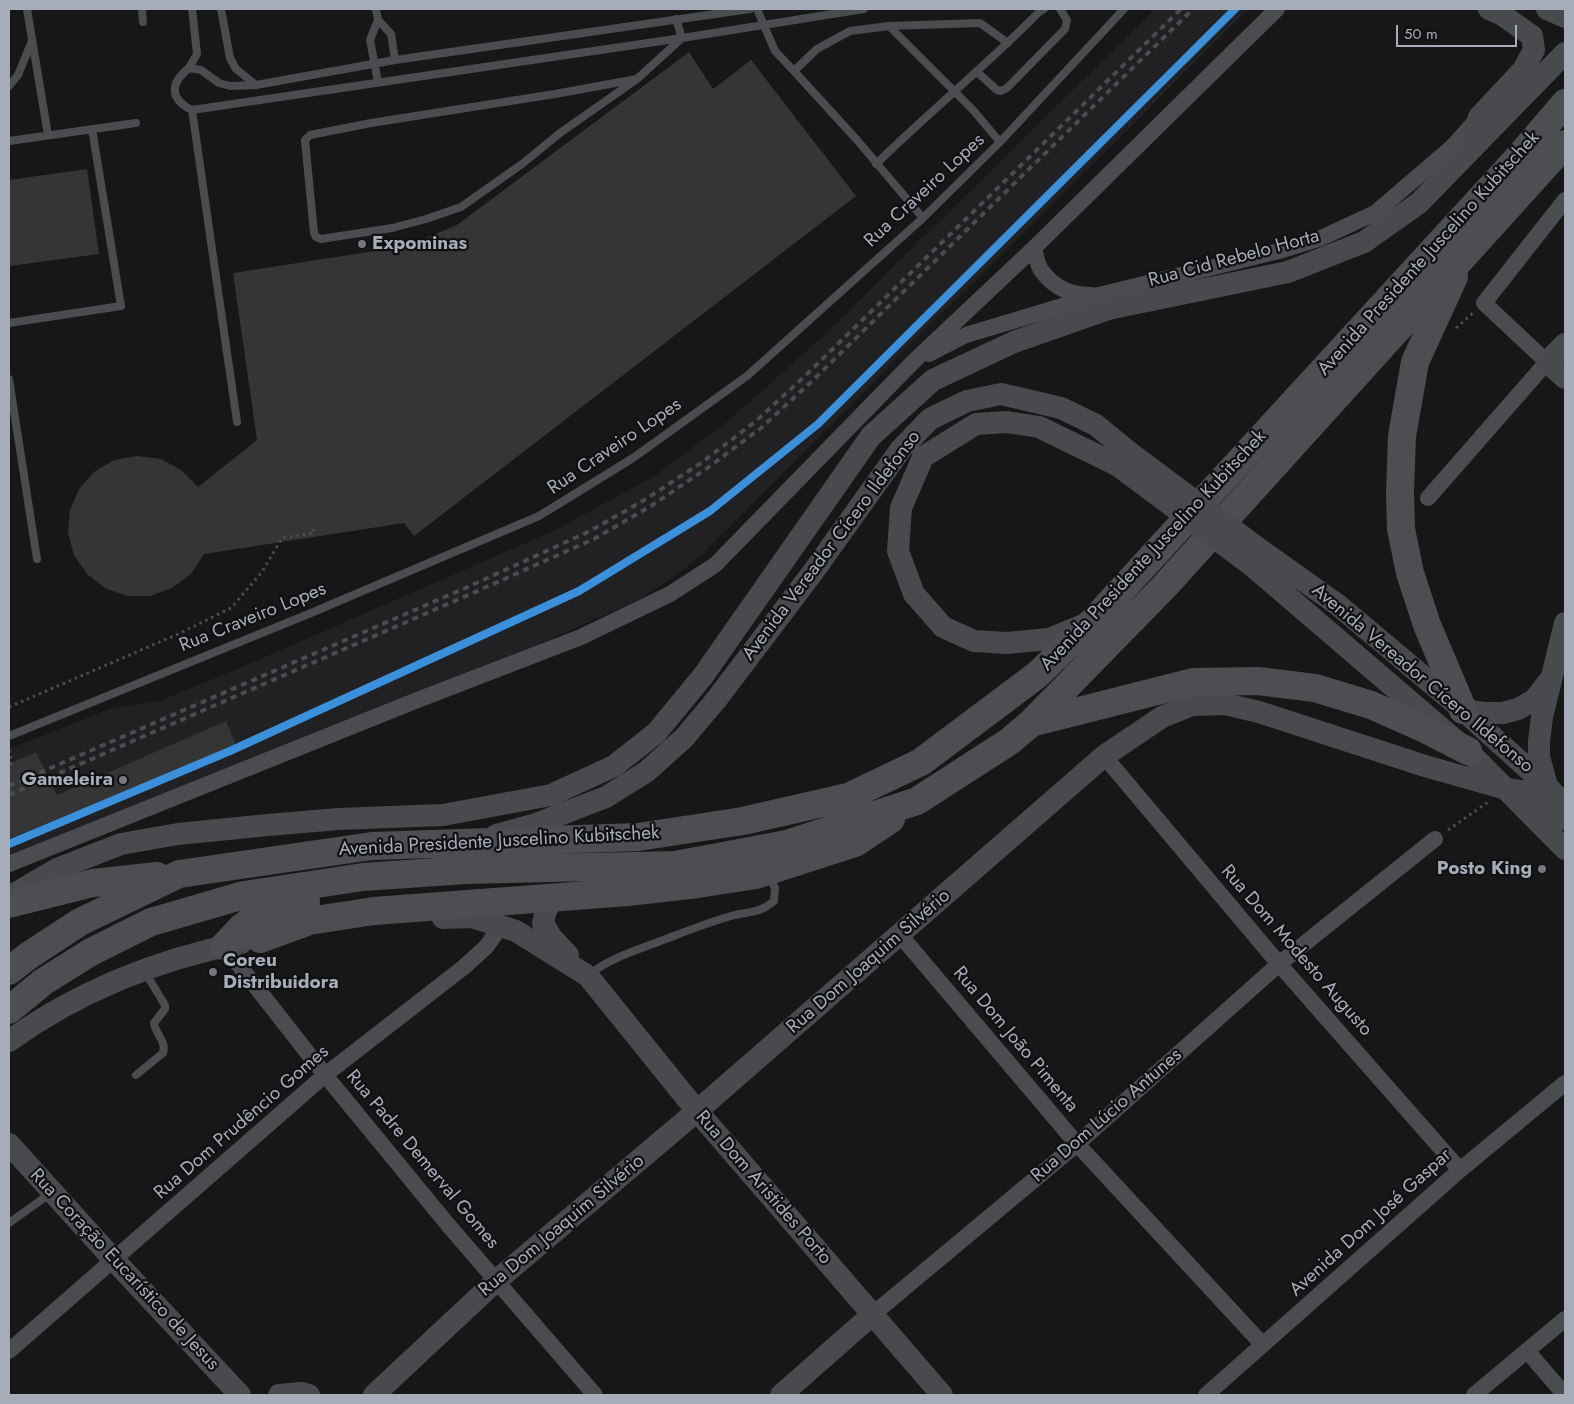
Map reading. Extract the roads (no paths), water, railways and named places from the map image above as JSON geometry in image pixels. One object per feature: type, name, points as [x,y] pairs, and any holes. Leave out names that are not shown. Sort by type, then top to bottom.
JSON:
[{"type":"highway","name":"Avenida Presidente Juscelino Kubitschek","points":[[9,971],[28,956],[80,922],[179,874],[372,846],[638,837],[743,821],[848,797],[921,762],[1037,675],[1094,620],[1565,103]]},
{"type":"highway","name":"Avenida Presidente Juscelino Kubitschek","points":[[9,1010],[43,982],[92,952],[151,922],[244,896],[363,877],[466,870],[675,865],[787,844],[917,801],[1010,741],[1031,723],[1164,587],[1465,252],[1565,144]]},
{"type":"highway","points":[[1463,710],[1427,625],[1410,573],[1401,529],[1400,492],[1402,436],[1416,362],[1465,252]]},
{"type":"highway","points":[[1031,723],[1193,682],[1258,681],[1315,688],[1372,705],[1468,751]]},
{"type":"highway","points":[[260,939],[309,921],[374,911],[628,892],[756,875],[855,843],[917,801]]},
{"type":"highway","points":[[466,870],[562,886],[628,892]]},
{"type":"highway","points":[[9,904],[93,883],[179,874]]},
{"type":"highway","points":[[224,946],[241,928],[262,913],[330,894],[363,877]]},
{"type":"main road","name":"Rua Cid Rebelo Horta","points":[[1479,118],[1524,70],[1534,50],[1532,36],[1501,14],[1489,9]]},
{"type":"main road","points":[[1547,9],[1565,17]]},
{"type":"main road","name":"Avenida Presidente Juscelino Kubitschek","points":[[9,896],[57,869],[121,844],[178,834],[338,819],[443,815],[551,795],[614,766],[656,733],[703,676],[872,436],[934,380],[1014,342],[1108,309],[1288,272],[1364,242],[1419,203],[1565,53]]},
{"type":"main road","points":[[1473,148],[1479,118]]},
{"type":"main road","points":[[1565,344],[1547,362],[1565,378]]},
{"type":"main road","name":"Avenida Vereador Cícero Ildefonso","points":[[463,843],[536,824],[606,797],[646,772],[684,738],[716,700],[901,449],[930,419],[967,401],[1001,394],[1061,408],[1096,426],[1123,459],[1257,558],[1468,751],[1499,794],[1539,822],[1565,849]]},
{"type":"main road","name":"Avenida Vereador Cícero Ildefonso","points":[[1094,620],[1049,639],[1007,643],[974,641],[944,627],[914,594],[898,551],[901,508],[923,457],[976,424],[1007,422],[1039,427],[1123,459]]},
{"type":"main road","name":"Avenida Vereador Cícero Ildefonso","points":[[1257,558],[1338,604],[1463,710],[1547,786],[1565,805]]},
{"type":"main road","points":[[1547,786],[1539,758],[1539,741],[1551,678],[1565,623]]},
{"type":"main road","points":[[1463,710],[1503,713],[1518,709],[1534,700],[1551,678]]},
{"type":"main road","name":"Rua Dom Joaquim Silvério","points":[[374,1395],[496,1281],[697,1112],[1104,756],[1162,717],[1192,705],[1226,704],[1259,712],[1425,766],[1499,794]]},
{"type":"main road","points":[[1499,794],[1528,792],[1565,818]]},
{"type":"main road","name":"Rua Dom Aristides Porto","points":[[555,898],[546,910],[543,923],[551,938],[588,976],[697,1112],[942,1395]]},
{"type":"main road","points":[[9,1041],[32,1024],[83,995],[144,970],[224,946],[390,920],[472,917],[501,926]]},
{"type":"main road","name":"Rua Dom Aristides Porto","points":[[501,926],[516,931],[588,976]]},
{"type":"main road","name":"Rua Coração Eucarístico de Jesus","points":[[9,1144],[240,1395]]},
{"type":"main road","name":"Rua Dom Lúcio Antunes","points":[[781,1395],[872,1315]]},
{"type":"main road","points":[[279,1395],[302,1393],[309,1395]]},
{"type":"street","points":[[9,864],[415,701],[581,637],[670,594],[715,565],[913,362],[1034,248],[1277,9]]},
{"type":"street","name":"Rua Cid Rebelo Horta","points":[[913,362],[966,335],[1099,295],[1279,251],[1322,238],[1375,213],[1452,147],[1479,118]]},
{"type":"street","points":[[1428,498],[1547,362],[1484,303],[1565,200]]},
{"type":"street","name":"Rua Cid Rebelo Horta","points":[[1034,248],[1040,269],[1056,286],[1076,295],[1099,295]]},
{"type":"street","points":[[1145,283],[1188,293]]},
{"type":"street","name":"Rua Dom Modesto Augusto","points":[[1104,756],[1279,964],[1460,1170]]},
{"type":"street","name":"Rua Dom Lúcio Antunes","points":[[872,1315],[1077,1144],[1279,964],[1435,839]]},
{"type":"street","name":"Rua Dom Prudêncio Gomes","points":[[9,1351],[325,1075],[464,968],[486,947],[501,926]]},
{"type":"street","name":"Rua Dom João Pimenta","points":[[900,935],[1077,1144],[1263,1345]]},
{"type":"street","name":"Rua Padre Demerval Gomes","points":[[224,946],[325,1075],[496,1281],[595,1395]]},
{"type":"street","name":"Avenida Dom José Gaspar","points":[[1206,1395],[1460,1170],[1565,1083]]},
{"type":"street","points":[[1474,1395],[1528,1352],[1565,1319]]},
{"type":"street","points":[[1528,1352],[1565,1394]]},
{"type":"lane","points":[[27,9],[48,135]]},
{"type":"lane","points":[[142,9],[143,22]]},
{"type":"lane","points":[[192,9],[197,54],[189,68],[176,81],[174,89],[179,102],[192,110],[682,38],[864,9]]},
{"type":"lane","points":[[221,9],[230,58],[236,69],[256,85]]},
{"type":"lane","points":[[376,9],[378,20],[370,40],[378,82]]},
{"type":"lane","points":[[189,68],[201,70],[219,83],[230,86],[256,85],[395,60],[750,9]]},
{"type":"lane","points":[[757,9],[775,51],[857,140],[923,218]]},
{"type":"lane","points":[[876,164],[1044,9]]},
{"type":"lane","points":[[977,72],[997,90],[1001,91],[1007,88],[1065,29],[1067,20],[1060,9]]},
{"type":"lane","name":"Rua Craveiro Lopes","points":[[9,736],[311,613],[539,516],[633,458],[747,376],[923,218],[1000,142],[1123,9]]},
{"type":"lane","points":[[676,19],[682,38]]},
{"type":"lane","points":[[378,20],[391,34],[395,60]]},
{"type":"lane","points":[[794,71],[817,49],[850,30],[889,26],[980,23],[1008,43]]},
{"type":"lane","points":[[889,26],[955,92],[1000,142]]},
{"type":"lane","points":[[637,79],[371,123],[310,135],[305,140],[314,233],[320,239],[392,228],[461,207],[522,164],[560,133],[637,79],[682,38]]},
{"type":"lane","points":[[9,86],[18,75],[32,41]]},
{"type":"lane","points":[[192,110],[237,422]]},
{"type":"lane","points":[[9,141],[136,123]]},
{"type":"lane","points":[[9,323],[121,306],[92,129]]},
{"type":"lane","points":[[9,380],[12,427],[37,560]]},
{"type":"lane","points":[[588,976],[597,968],[624,955],[730,916],[764,909],[774,901],[776,888],[770,878],[756,875]]},
{"type":"lane","points":[[136,1075],[163,1053],[164,1048],[154,1023],[165,1009],[165,1006],[144,970]]},
{"type":"lane","points":[[9,1223],[52,1192]]},
{"type":"railway","points":[[9,786],[470,586],[590,531],[646,499],[701,463],[756,421],[805,376],[1181,9]]},
{"type":"railway","points":[[9,795],[594,539],[651,506],[706,469],[761,428],[811,382],[1193,9]]},
{"type":"place","name":"Expominas","points":[[362,244]]},
{"type":"place","name":"Gameleira","points":[[123,780]]},
{"type":"place","name":"Posto King","points":[[1542,869]]},
{"type":"place","name":"Coreu Distribuidora","points":[[213,972]]}]
